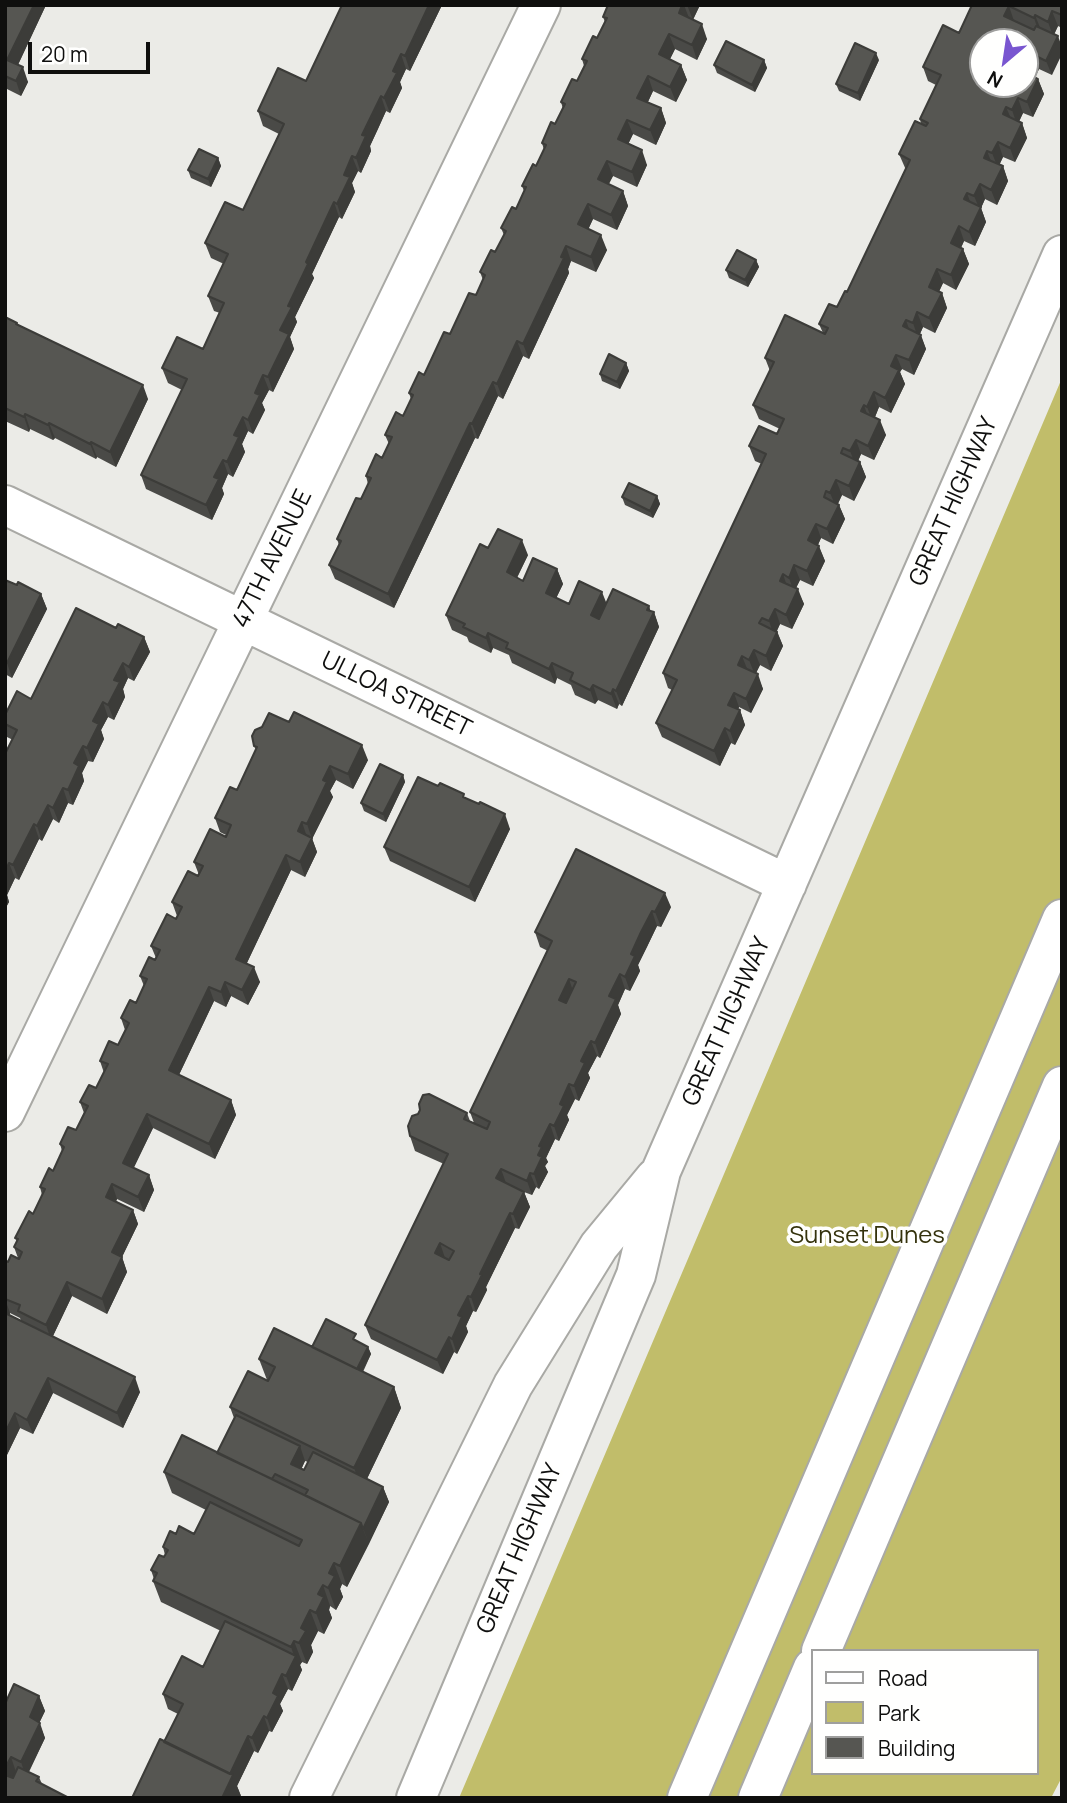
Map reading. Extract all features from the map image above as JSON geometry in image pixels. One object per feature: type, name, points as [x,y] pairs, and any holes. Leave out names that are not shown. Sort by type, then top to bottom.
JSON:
[{"type":"street","name":"47TH AVENUE","points":[[5,1112],[541,5]]},
{"type":"street","name":"GREAT HIGHWAY","points":[[416,1798],[636,1275],[661,1171],[1062,255]]},
{"type":"street","name":"ULLOA STREET","points":[[5,505],[788,884]]},
{"type":"street","points":[[687,1798],[1062,919]]},
{"type":"street","points":[[822,1649],[1062,1086]]},
{"type":"street","points":[[309,1798],[513,1385],[599,1247],[661,1171]]},
{"type":"street","points":[[758,1798],[811,1673]]},
{"type":"green space","name":"Sunset Dunes","points":[[1062,378],[1062,1777],[1051,1798],[459,1798]]},
{"type":"building","points":[[5,5],[34,5],[7,60],[23,67],[16,81],[5,76]]},
{"type":"building","points":[[342,5],[429,5],[405,56],[401,54],[393,71],[397,73],[384,98],[381,96],[362,135],[366,136],[356,158],[352,156],[344,175],[350,177],[337,204],[334,202],[288,306],[292,307],[280,330],[289,334],[268,377],[263,375],[255,393],[260,395],[248,420],[243,417],[234,435],[239,437],[227,462],[223,460],[214,477],[219,479],[206,505],[141,475],[187,379],[162,368],[177,337],[203,349],[224,303],[208,296],[228,254],[205,243],[225,202],[243,210],[284,124],[258,111],[278,68],[306,81]]},
{"type":"building","points":[[608,5],[682,5],[679,13],[702,24],[692,45],[669,34],[659,54],[681,65],[670,87],[648,76],[637,98],[661,108],[650,130],[627,120],[618,139],[642,150],[632,172],[607,161],[598,179],[623,191],[611,215],[588,204],[578,224],[601,235],[591,257],[566,246],[561,257],[564,258],[523,344],[517,341],[497,384],[493,382],[472,424],[470,423],[388,594],[329,565],[341,541],[337,539],[356,498],[361,499],[371,478],[366,476],[376,454],[382,458],[392,437],[385,435],[396,412],[403,416],[413,395],[409,393],[419,372],[424,375],[444,332],[450,334],[469,293],[476,295],[485,275],[480,272],[491,250],[495,252],[506,231],[501,228],[512,207],[516,209],[526,187],[522,186],[546,145],[542,143],[551,122],[555,124],[565,104],[561,102],[572,79],[577,81],[587,61],[582,59],[593,36],[597,38],[607,18],[603,17]]},
{"type":"building","points":[[972,5],[1062,5],[1062,15],[1052,11],[1048,22],[1009,6],[1004,16],[1030,28],[969,28],[969,98],[1018,98],[1012,110],[1006,107],[1003,114],[1022,123],[1010,148],[998,142],[992,153],[987,151],[984,158],[1003,166],[991,190],[980,184],[974,196],[967,193],[964,199],[981,207],[969,232],[959,226],[951,243],[963,249],[951,275],[937,269],[929,287],[942,293],[929,318],[917,312],[913,323],[906,320],[903,326],[921,335],[909,360],[896,355],[891,366],[899,370],[885,398],[874,392],[867,407],[864,405],[861,411],[880,420],[868,446],[856,440],[850,451],[843,448],[841,453],[860,462],[849,486],[836,480],[830,493],[826,491],[824,497],[839,505],[827,529],[816,524],[808,540],[819,546],[807,571],[794,565],[789,578],[783,574],[780,581],[798,589],[786,615],[775,609],[769,621],[762,618],[759,623],[777,632],[766,656],[754,650],[749,660],[742,656],[738,665],[758,674],[746,699],[734,693],[728,705],[740,710],[730,731],[725,728],[714,751],[656,723],[677,680],[663,673],[766,454],[749,446],[759,426],[777,434],[784,419],[753,405],[774,362],[765,358],[785,315],[825,334],[828,328],[819,324],[829,304],[837,307],[845,291],[847,292],[910,160],[899,154],[915,121],[926,126],[928,123],[920,119],[941,75],[923,67],[943,25],[959,33]]},
{"type":"building","points":[[1036,26],[1058,36],[1046,61],[1039,58],[1039,28],[1035,28]]},
{"type":"building","points":[[726,41],[764,60],[752,85],[714,65]]},
{"type":"building","points":[[855,43],[876,53],[858,93],[836,84]]},
{"type":"building","points":[[199,149],[218,158],[208,179],[188,170]]},
{"type":"building","points":[[737,250],[756,260],[745,280],[726,270]]},
{"type":"building","points":[[5,317],[143,385],[110,452],[49,423],[48,425],[25,414],[24,417],[5,408]]},
{"type":"building","points":[[609,354],[626,363],[617,382],[600,374]]},
{"type":"building","points":[[629,483],[657,496],[650,511],[622,497]]},
{"type":"building","points":[[498,529],[522,540],[507,572],[523,581],[533,558],[557,569],[546,593],[569,604],[579,581],[602,592],[591,615],[599,619],[613,589],[649,606],[647,610],[654,612],[616,691],[613,689],[611,694],[593,685],[590,690],[570,680],[573,673],[552,663],[549,669],[506,648],[508,643],[488,633],[486,638],[446,615],[480,544],[488,548]]},
{"type":"building","points":[[5,580],[17,585],[18,582],[41,594],[7,663],[5,662]]},
{"type":"building","points":[[76,608],[116,628],[118,624],[144,637],[129,667],[123,663],[114,680],[120,682],[108,705],[103,702],[93,721],[99,724],[87,748],[83,746],[74,763],[79,766],[68,790],[63,788],[53,808],[48,805],[37,826],[34,824],[13,865],[9,863],[5,872],[5,754],[17,730],[5,724],[5,715],[17,691],[31,699]]},
{"type":"building","points":[[294,712],[362,745],[348,774],[330,766],[323,780],[327,782],[307,824],[302,822],[298,831],[312,838],[300,862],[286,855],[236,959],[254,967],[242,990],[225,982],[221,992],[209,987],[169,1070],[231,1100],[209,1144],[147,1114],[123,1163],[149,1175],[138,1197],[112,1184],[106,1197],[133,1210],[112,1252],[122,1257],[102,1299],[67,1282],[46,1325],[18,1311],[20,1305],[5,1299],[5,1260],[8,1262],[11,1255],[19,1259],[22,1252],[14,1247],[18,1239],[15,1238],[29,1211],[33,1214],[45,1189],[40,1187],[49,1168],[53,1171],[64,1147],[60,1144],[68,1127],[76,1130],[88,1106],[80,1102],[89,1085],[96,1088],[108,1064],[100,1061],[109,1041],[118,1045],[129,1023],[121,1018],[130,1000],[136,1003],[147,979],[140,976],[149,957],[155,960],[160,950],[151,946],[167,914],[176,919],[182,907],[172,902],[188,871],[198,876],[203,866],[194,862],[210,829],[226,837],[231,825],[215,818],[230,787],[237,790],[257,747],[254,746],[252,736],[255,730],[262,727],[269,713],[289,722]]},
{"type":"building","points":[[380,764],[403,775],[383,814],[361,803]]},
{"type":"building","points":[[418,777],[438,786],[440,783],[464,794],[463,797],[505,814],[469,887],[384,847]]},
{"type":"building","points":[[576,849],[665,893],[641,932],[631,954],[635,956],[625,977],[620,974],[609,996],[616,999],[595,1043],[591,1041],[581,1061],[585,1063],[574,1086],[569,1084],[560,1104],[564,1106],[554,1126],[550,1124],[539,1146],[542,1147],[538,1155],[542,1157],[534,1174],[530,1173],[527,1181],[501,1169],[496,1178],[524,1192],[513,1214],[510,1213],[471,1297],[468,1296],[458,1315],[462,1317],[452,1339],[449,1337],[437,1360],[365,1325],[448,1154],[410,1136],[408,1126],[412,1116],[420,1110],[419,1104],[423,1095],[429,1094],[467,1113],[464,1119],[487,1129],[490,1122],[470,1112],[552,941],[535,932]],"holes":[[[569,979],[576,982],[566,1003],[559,1000]],[[440,1243],[454,1251],[449,1260],[435,1253]]]},
{"type":"building","points":[[5,1313],[135,1377],[117,1413],[48,1378],[27,1420],[15,1413],[5,1433]]},
{"type":"building","points":[[326,1319],[356,1334],[353,1339],[368,1347],[357,1369],[312,1347]]},
{"type":"building","points":[[274,1328],[394,1387],[354,1468],[230,1407],[248,1371],[268,1381],[275,1367],[259,1359]]},
{"type":"building","points":[[236,1415],[300,1446],[291,1464],[304,1470],[313,1452],[383,1487],[363,1529],[361,1523],[305,1495],[308,1490],[275,1474],[272,1479],[217,1453]]},
{"type":"building","points":[[182,1435],[361,1523],[340,1566],[334,1563],[329,1573],[335,1576],[328,1588],[323,1585],[318,1594],[324,1597],[316,1613],[310,1610],[301,1628],[306,1631],[299,1643],[294,1641],[291,1647],[153,1581],[157,1573],[151,1570],[159,1555],[164,1557],[168,1550],[163,1547],[170,1531],[176,1534],[179,1526],[194,1534],[210,1502],[299,1546],[302,1540],[164,1472]]},
{"type":"building","points":[[225,1621],[296,1656],[286,1676],[282,1674],[273,1693],[278,1696],[267,1718],[264,1716],[252,1738],[248,1736],[230,1774],[164,1742],[183,1704],[163,1694],[182,1656],[203,1667]]},
{"type":"building","points":[[14,1684],[39,1696],[30,1717],[40,1723],[21,1762],[11,1757],[5,1768],[5,1704]]},
{"type":"building","points":[[160,1739],[233,1775],[222,1798],[132,1798]]},
{"type":"building","points":[[18,1767],[39,1777],[36,1781],[69,1798],[5,1798],[5,1775],[13,1778]]}]
